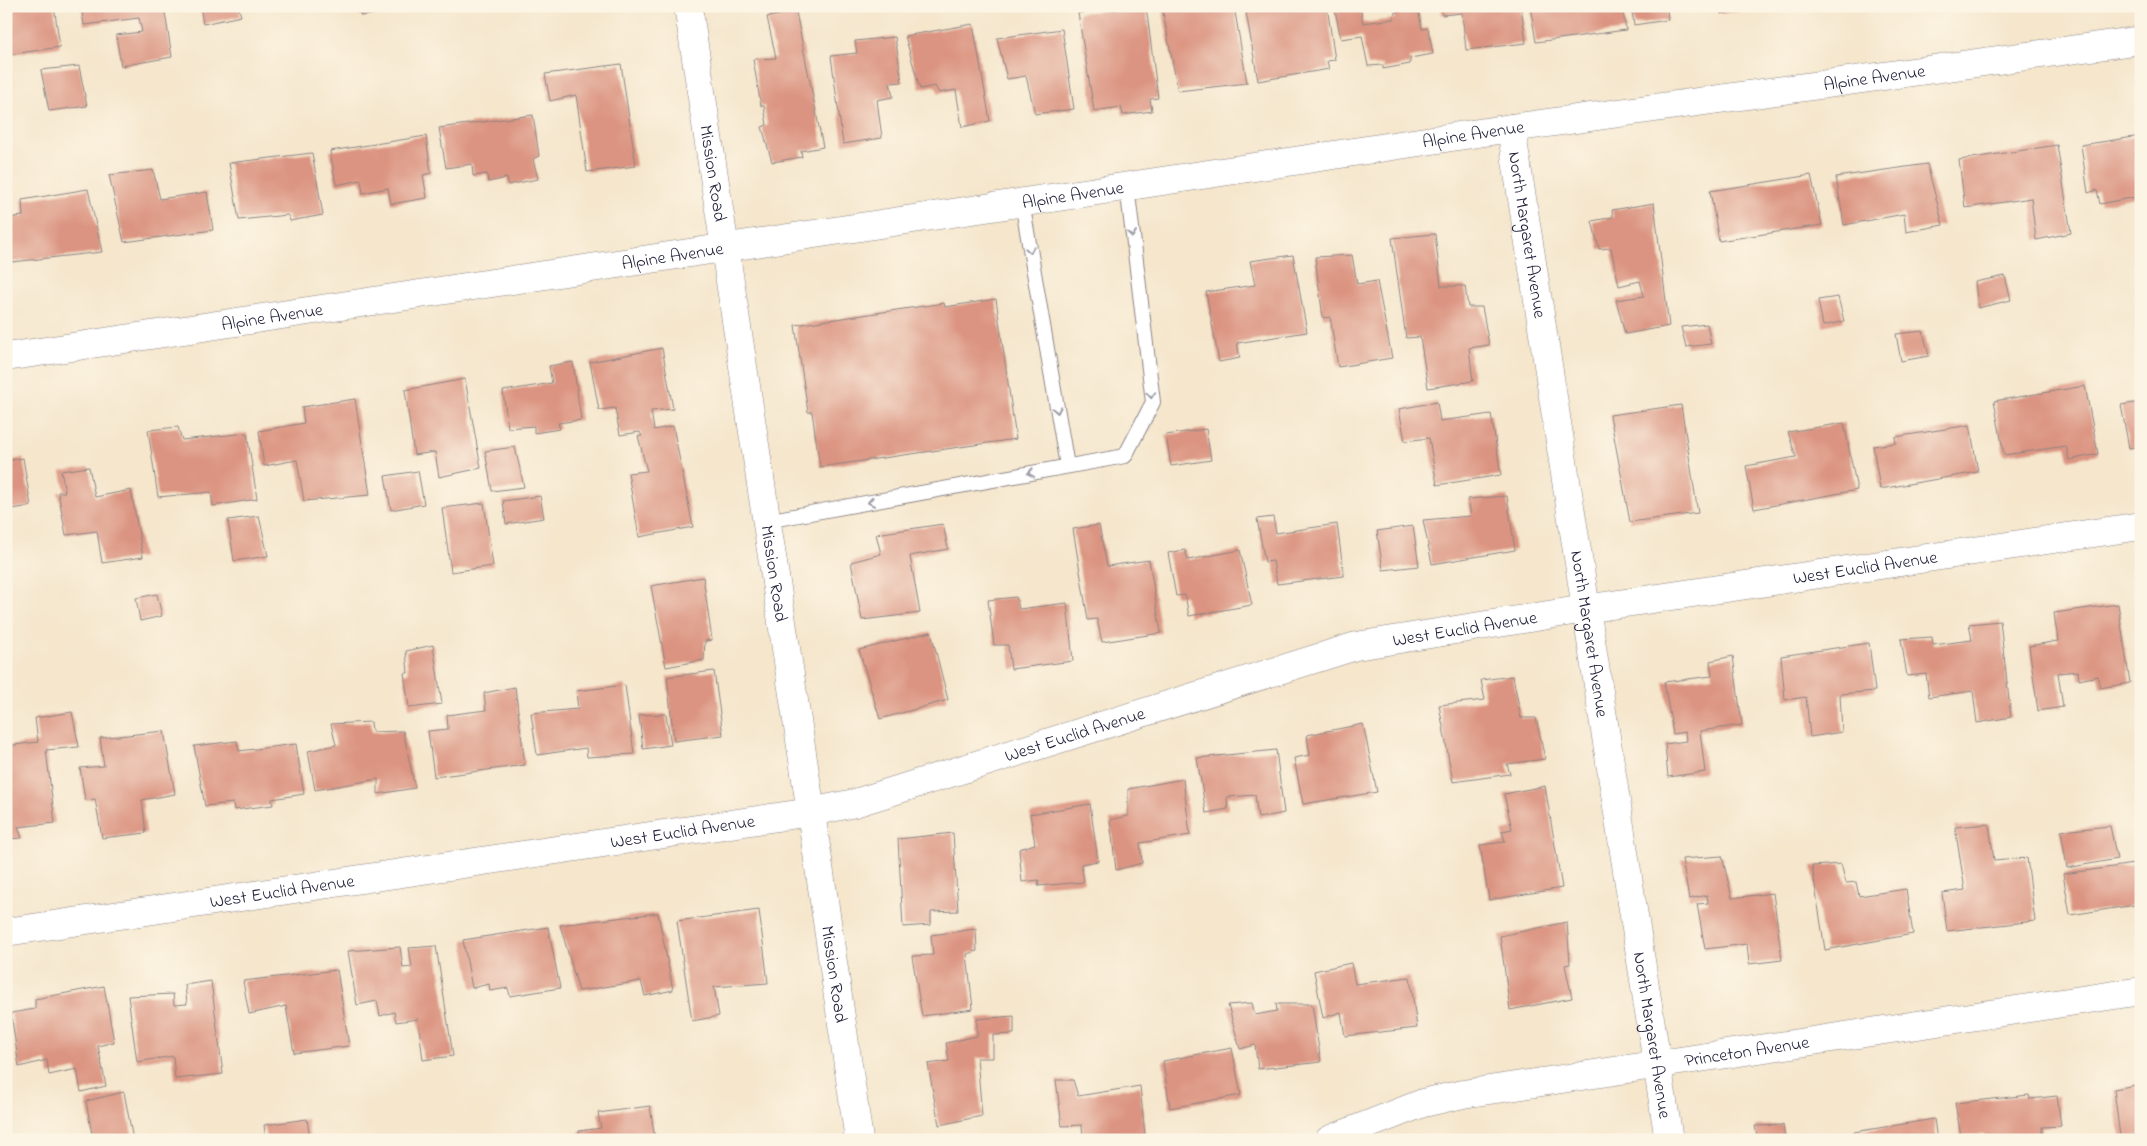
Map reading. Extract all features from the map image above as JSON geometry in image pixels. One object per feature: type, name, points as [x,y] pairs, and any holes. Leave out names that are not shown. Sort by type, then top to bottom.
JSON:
[{"type":"street","name":"Mission Road","points":[[688,6],[811,812],[858,1140]]},
{"type":"street","name":"Alpine Avenue","points":[[6,357],[1511,128],[2141,40]]},
{"type":"street","name":"North Margaret Avenue","points":[[1511,128],[1669,1140]]},
{"type":"street","name":"West Euclid Avenue","points":[[6,932],[811,812],[855,803],[1356,646],[1586,609],[2141,526]]},
{"type":"street","name":"Princeton Avenue","points":[[1329,1140],[1431,1101],[1463,1094],[2141,991]]},
{"type":"lane","points":[[766,521],[1125,456],[1153,402],[1126,186]]},
{"type":"lane","points":[[1022,202],[1067,466]]},
{"type":"building","points":[[6,6],[54,6],[60,47],[6,55]]},
{"type":"building","points":[[81,6],[164,6],[172,57],[121,66],[116,35],[142,32],[139,18],[84,25]]},
{"type":"building","points":[[200,6],[238,6],[241,16],[203,24]]},
{"type":"building","points":[[359,6],[406,6],[407,9],[361,16]]},
{"type":"building","points":[[1119,6],[1146,6],[1158,98],[1150,99],[1152,111],[1123,115],[1121,107],[1094,111],[1078,13],[1120,9]]},
{"type":"building","points":[[1234,6],[1247,83],[1178,91],[1162,7]]},
{"type":"building","points":[[1245,6],[1327,6],[1335,60],[1327,61],[1329,69],[1258,81]]},
{"type":"building","points":[[1334,6],[1360,6],[1363,23],[1394,19],[1395,12],[1418,9],[1422,29],[1428,28],[1433,54],[1410,58],[1410,64],[1383,69],[1383,65],[1368,66],[1362,36],[1341,39]]},
{"type":"building","points":[[1441,6],[1521,6],[1526,43],[1466,50],[1462,13],[1442,15]]},
{"type":"building","points":[[1530,6],[1622,6],[1626,30],[1536,42]]},
{"type":"building","points":[[1631,6],[1677,7],[1667,9],[1668,20],[1634,25]]},
{"type":"building","points":[[1720,6],[1756,6],[1756,7],[1721,14]]},
{"type":"building","points":[[796,12],[823,147],[801,151],[802,157],[772,162],[762,127],[767,125],[764,106],[761,106],[753,59],[776,58],[767,17]]},
{"type":"building","points":[[973,24],[990,121],[962,127],[956,90],[939,93],[935,86],[920,89],[905,36]]},
{"type":"building","points":[[1062,29],[1074,109],[1035,114],[1026,76],[1007,79],[997,38]]},
{"type":"building","points":[[895,37],[902,82],[890,83],[893,97],[877,100],[882,138],[843,144],[831,56],[857,53],[855,41]]},
{"type":"building","points":[[621,64],[636,166],[587,172],[576,95],[550,101],[545,74]]},
{"type":"building","points":[[79,66],[87,106],[49,111],[41,70]]},
{"type":"building","points":[[533,115],[539,156],[533,159],[538,179],[508,185],[507,178],[488,182],[487,174],[473,176],[472,164],[446,168],[439,128]]},
{"type":"building","points":[[426,136],[431,173],[423,175],[427,198],[391,204],[388,188],[363,193],[361,180],[336,185],[330,151]]},
{"type":"building","points":[[2141,136],[2141,196],[2100,204],[2097,190],[2088,193],[2081,145]]},
{"type":"building","points":[[2057,145],[2071,233],[2036,240],[2031,198],[1965,208],[1959,160]]},
{"type":"building","points":[[312,153],[323,215],[290,221],[288,215],[239,220],[229,163]]},
{"type":"building","points":[[1927,164],[1943,225],[1906,232],[1904,214],[1844,225],[1836,177]]},
{"type":"building","points":[[153,170],[160,199],[207,192],[213,230],[124,242],[109,175]]},
{"type":"building","points":[[1811,175],[1822,225],[1719,241],[1710,191]]},
{"type":"building","points":[[88,189],[102,252],[12,262],[7,218],[23,216],[22,200]]},
{"type":"building","points":[[1654,203],[1669,326],[1625,334],[1616,300],[1644,296],[1640,281],[1619,286],[1611,248],[1599,249],[1592,221],[1613,217],[1612,210]]},
{"type":"building","points":[[1435,234],[1441,286],[1465,286],[1468,307],[1482,307],[1489,345],[1469,348],[1473,381],[1428,388],[1420,337],[1406,338],[1392,238]]},
{"type":"building","points":[[1293,255],[1307,332],[1237,343],[1240,358],[1219,362],[1206,292],[1255,285],[1250,261]]},
{"type":"building","points":[[1352,255],[1357,284],[1377,281],[1392,358],[1338,367],[1330,317],[1323,318],[1315,257]]},
{"type":"building","points":[[2005,276],[2011,300],[1978,308],[1975,282]]},
{"type":"building","points":[[1838,297],[1844,321],[1823,326],[1818,300]]},
{"type":"building","points":[[996,299],[1016,439],[820,467],[812,412],[808,412],[795,325],[944,303],[945,307]]},
{"type":"building","points":[[1707,324],[1711,344],[1686,347],[1681,327]]},
{"type":"building","points":[[1923,331],[1929,356],[1901,361],[1896,334]]},
{"type":"building","points":[[662,348],[673,409],[651,411],[654,430],[673,426],[693,527],[639,537],[628,473],[647,471],[638,436],[642,436],[640,432],[620,435],[615,408],[599,410],[590,362]]},
{"type":"building","points":[[573,362],[581,420],[558,423],[560,429],[534,433],[534,426],[508,428],[503,391],[552,383],[549,366]]},
{"type":"building","points":[[465,379],[481,468],[439,477],[435,452],[414,455],[405,390]]},
{"type":"building","points":[[2085,386],[2098,454],[2069,460],[2066,446],[2004,455],[1994,401]]},
{"type":"building","points":[[355,399],[370,495],[304,501],[297,460],[264,466],[259,431],[304,423],[302,407]]},
{"type":"building","points":[[1437,402],[1440,421],[1491,414],[1501,475],[1437,485],[1429,438],[1405,441],[1399,409]]},
{"type":"building","points":[[2141,402],[2141,446],[2129,448],[2121,405]]},
{"type":"building","points":[[1681,405],[1698,513],[1630,522],[1610,415]]},
{"type":"building","points":[[1844,423],[1857,490],[1754,509],[1746,466],[1796,457],[1788,432]]},
{"type":"building","points":[[1970,425],[1978,472],[1880,489],[1873,446],[1896,443],[1895,437]]},
{"type":"building","points":[[178,427],[182,440],[247,433],[257,499],[213,506],[211,492],[158,497],[148,430]]},
{"type":"building","points":[[1206,429],[1211,460],[1171,466],[1166,435]]},
{"type":"building","points":[[515,447],[524,487],[492,491],[485,451]]},
{"type":"building","points":[[23,458],[31,506],[6,510],[6,461]]},
{"type":"building","points":[[89,467],[95,497],[131,490],[143,557],[102,563],[97,531],[66,535],[58,492],[65,492],[61,471]]},
{"type":"building","points":[[418,471],[424,504],[391,510],[385,476]]},
{"type":"building","points":[[540,496],[544,518],[506,524],[503,501]]},
{"type":"building","points":[[1507,496],[1515,550],[1432,564],[1423,520],[1471,516],[1468,499]]},
{"type":"building","points":[[484,503],[493,566],[451,572],[442,508]]},
{"type":"building","points":[[259,516],[268,556],[234,561],[228,520]]},
{"type":"building","points":[[1273,517],[1276,533],[1337,524],[1344,576],[1277,584],[1273,561],[1265,562],[1257,519]]},
{"type":"building","points":[[943,524],[948,549],[910,556],[920,613],[862,620],[851,562],[881,554],[876,534]]},
{"type":"building","points":[[1099,525],[1107,566],[1149,560],[1161,633],[1102,642],[1097,619],[1088,620],[1073,529]]},
{"type":"building","points":[[1413,526],[1419,566],[1383,570],[1377,531]]},
{"type":"building","points":[[1185,550],[1188,560],[1240,550],[1252,605],[1189,616],[1185,595],[1176,596],[1168,553]]},
{"type":"building","points":[[703,577],[712,640],[705,641],[704,660],[666,667],[651,586]]},
{"type":"building","points":[[157,594],[162,616],[140,621],[136,598]]},
{"type":"building","points":[[1016,597],[1019,609],[1067,603],[1073,661],[1011,669],[1008,645],[994,645],[988,600]]},
{"type":"building","points":[[2118,604],[2130,683],[2100,688],[2098,676],[2079,680],[2078,671],[2058,673],[2063,707],[2038,711],[2029,646],[2058,641],[2054,613]]},
{"type":"building","points":[[2000,621],[2011,717],[1977,723],[1973,691],[1929,697],[1926,674],[1907,676],[1901,639],[1932,637],[1933,645],[1972,640],[1969,624]]},
{"type":"building","points":[[931,632],[948,700],[880,719],[859,650]]},
{"type":"building","points":[[1869,643],[1875,691],[1840,694],[1842,732],[1810,737],[1806,697],[1785,700],[1781,656]]},
{"type":"building","points":[[433,645],[442,704],[409,708],[404,673],[408,673],[406,651]]},
{"type":"building","points":[[1733,656],[1742,725],[1700,731],[1705,772],[1668,777],[1665,744],[1686,741],[1685,732],[1673,734],[1664,682],[1712,676],[1710,661]]},
{"type":"building","points":[[714,671],[723,735],[674,741],[667,677]]},
{"type":"building","points":[[1513,676],[1521,718],[1536,718],[1545,759],[1507,764],[1510,774],[1453,782],[1439,705],[1485,700],[1481,680]]},
{"type":"building","points":[[625,685],[634,754],[587,757],[586,748],[537,755],[531,713],[578,709],[576,691]]},
{"type":"building","points":[[515,687],[525,765],[434,777],[428,731],[448,729],[447,715],[486,710],[484,693]]},
{"type":"building","points":[[72,712],[79,747],[46,750],[55,823],[18,827],[22,838],[6,839],[6,746],[38,742],[35,718]]},
{"type":"building","points":[[666,714],[671,745],[643,749],[639,715]]},
{"type":"building","points":[[371,722],[372,732],[403,731],[415,788],[378,794],[378,779],[315,790],[308,751],[336,745],[331,724]]},
{"type":"building","points":[[1363,724],[1377,792],[1303,804],[1294,758],[1310,755],[1307,735]]},
{"type":"building","points":[[164,731],[175,794],[142,800],[146,833],[102,838],[95,799],[85,800],[80,768],[104,766],[100,738]]},
{"type":"building","points":[[237,741],[239,751],[296,744],[304,794],[272,799],[273,805],[234,810],[233,803],[205,806],[194,746]]},
{"type":"building","points":[[1276,750],[1284,813],[1258,818],[1255,795],[1227,797],[1228,809],[1206,813],[1197,758]]},
{"type":"building","points":[[1183,779],[1190,835],[1140,843],[1142,863],[1116,870],[1110,820],[1128,816],[1128,789]]},
{"type":"building","points":[[1545,786],[1562,888],[1489,900],[1480,845],[1505,842],[1502,831],[1512,829],[1504,794]]},
{"type":"building","points":[[1090,804],[1098,861],[1081,864],[1084,882],[1038,886],[1039,880],[1022,882],[1019,849],[1035,844],[1030,814]]},
{"type":"building","points":[[1989,824],[1994,861],[2027,858],[2035,921],[1947,931],[1942,893],[1965,890],[1955,827]]},
{"type":"building","points":[[2110,826],[2117,859],[2067,868],[2061,831]]},
{"type":"building","points":[[953,833],[958,911],[931,912],[931,925],[903,927],[898,839]]},
{"type":"building","points":[[1722,856],[1732,898],[1773,893],[1782,960],[1749,964],[1747,944],[1705,949],[1697,904],[1708,903],[1707,895],[1689,899],[1682,859]]},
{"type":"building","points":[[2141,863],[2141,904],[2070,915],[2063,874]]},
{"type":"building","points":[[1841,864],[1846,883],[1856,882],[1859,896],[1906,889],[1913,934],[1825,950],[1812,866]]},
{"type":"building","points":[[759,910],[768,983],[714,987],[719,1016],[692,1021],[677,921]]},
{"type":"building","points":[[658,913],[673,990],[645,996],[641,981],[579,991],[560,925]]},
{"type":"building","points":[[1567,922],[1570,964],[1565,965],[1572,998],[1510,1010],[1500,936]]},
{"type":"building","points":[[548,927],[560,988],[510,996],[508,988],[490,991],[489,984],[472,988],[463,940]]},
{"type":"building","points":[[976,929],[977,951],[967,954],[973,1009],[922,1016],[912,956],[933,955],[931,935]]},
{"type":"building","points":[[436,946],[453,1056],[423,1060],[418,1019],[396,1022],[394,1012],[380,1016],[377,1001],[357,1005],[348,951],[400,947],[403,968],[412,967],[409,948]]},
{"type":"building","points":[[1351,963],[1355,984],[1410,977],[1417,1028],[1345,1036],[1341,1012],[1323,1018],[1314,971]]},
{"type":"building","points":[[337,970],[349,1046],[294,1053],[286,1006],[249,1014],[243,981]]},
{"type":"building","points":[[211,981],[223,1074],[175,1079],[173,1056],[137,1062],[128,996],[173,994],[174,1005],[187,1004],[185,985]]},
{"type":"building","points":[[104,986],[114,1042],[98,1046],[106,1086],[81,1092],[77,1069],[49,1075],[47,1060],[19,1067],[11,1013],[35,1009],[35,999]]},
{"type":"building","points":[[1252,1003],[1255,1015],[1277,1011],[1276,1004],[1312,1004],[1321,1062],[1258,1069],[1255,1045],[1240,1049],[1228,1005]]},
{"type":"building","points":[[1014,1016],[1014,1034],[993,1035],[993,1058],[977,1058],[982,1116],[939,1125],[928,1064],[949,1061],[946,1043],[977,1036],[977,1019]]},
{"type":"building","points":[[1232,1048],[1241,1095],[1170,1108],[1163,1061]]},
{"type":"building","points":[[1056,1080],[1073,1080],[1078,1096],[1140,1086],[1145,1135],[1121,1138],[1122,1140],[1083,1140],[1082,1125],[1062,1126]]},
{"type":"building","points":[[2141,1084],[2141,1134],[2120,1137],[2114,1089]]},
{"type":"building","points":[[124,1092],[133,1140],[93,1140],[86,1101]]},
{"type":"building","points":[[2029,1095],[2030,1099],[2057,1096],[2061,1126],[2042,1127],[2042,1140],[1985,1140],[1984,1134],[1961,1136],[1955,1103]]},
{"type":"building","points":[[650,1106],[655,1140],[580,1140],[579,1131],[601,1128],[598,1113]]},
{"type":"building","points":[[307,1119],[310,1140],[266,1140],[264,1125]]},
{"type":"building","points":[[1934,1119],[1937,1140],[1856,1140],[1854,1132]]},
{"type":"building","points":[[1783,1125],[1785,1140],[1758,1140],[1755,1126]]}]
